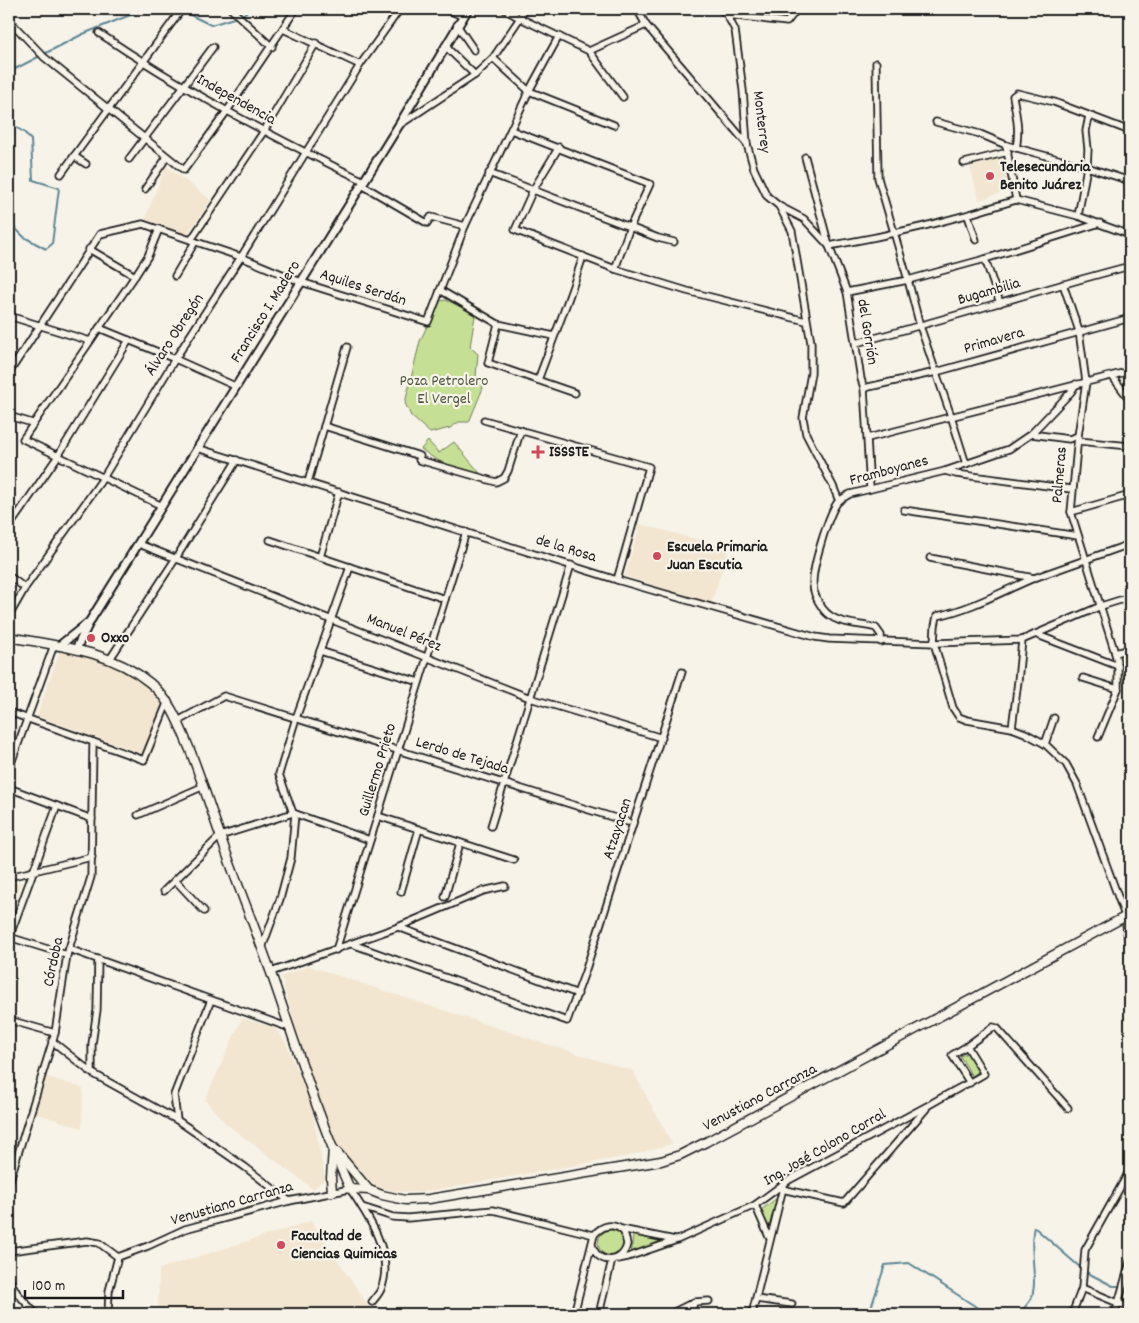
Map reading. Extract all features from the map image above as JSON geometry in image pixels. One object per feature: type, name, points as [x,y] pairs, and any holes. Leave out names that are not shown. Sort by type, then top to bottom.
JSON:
[{"type":"main road","points":[[9,636],[76,649],[110,659],[134,671],[150,683],[168,701],[204,786],[220,836],[350,1189]]},
{"type":"main road","name":"Venustiano Carranza","points":[[350,1189],[369,1190],[405,1200],[429,1200],[660,1161],[680,1155],[1128,915]]},
{"type":"main road","points":[[333,1146],[369,1190]]},
{"type":"main road","points":[[332,1192],[333,1146]]},
{"type":"street","points":[[231,9],[272,46]]},
{"type":"street","points":[[9,20],[44,58],[184,170],[227,111],[296,9]]},
{"type":"street","name":"Álvaro Obregón","points":[[9,616],[25,588],[103,478],[175,359],[241,258],[360,65],[400,9]]},
{"type":"street","points":[[446,9],[462,16]]},
{"type":"street","name":"Francisco I. Madero","points":[[76,649],[90,622],[399,125],[462,16],[468,9]]},
{"type":"street","points":[[504,9],[589,51],[624,97]]},
{"type":"street","points":[[399,125],[475,75],[493,58],[524,9]]},
{"type":"street","points":[[639,9],[646,24],[747,144]]},
{"type":"street","name":"Monterrey","points":[[721,9],[727,15],[735,30],[747,144],[754,169],[767,196],[779,206],[792,231],[811,343],[811,373],[803,418],[806,434],[839,501]]},
{"type":"street","points":[[727,15],[787,22],[797,9]]},
{"type":"street","points":[[61,174],[179,13]]},
{"type":"street","points":[[589,51],[646,24]]},
{"type":"street","points":[[457,25],[474,50]]},
{"type":"street","points":[[283,29],[360,65]]},
{"type":"street","name":"Independencia","points":[[99,33],[184,87],[363,183],[427,223],[431,216],[464,226]]},
{"type":"street","points":[[554,336],[498,324],[440,290],[464,226],[529,91],[559,36]]},
{"type":"street","points":[[175,276],[193,241],[264,131],[316,44]]},
{"type":"street","points":[[445,46],[475,75]]},
{"type":"street","points":[[128,159],[213,47]]},
{"type":"street","points":[[493,58],[529,91],[614,125]]},
{"type":"street","points":[[876,63],[878,178],[920,326],[966,464]]},
{"type":"street","points":[[1016,148],[1018,129],[1014,94],[1054,102],[1130,131]]},
{"type":"street","points":[[1078,216],[1088,167],[1086,132],[1089,116]]},
{"type":"street","points":[[936,122],[980,134],[1007,149]]},
{"type":"street","points":[[511,130],[559,147],[650,184],[630,227],[615,269]]},
{"type":"street","points":[[559,147],[534,190],[515,230],[615,269],[806,321]]},
{"type":"street","points":[[964,163],[1007,149],[1016,148],[1088,167],[1130,182]]},
{"type":"street","points":[[1007,149],[1016,200]]},
{"type":"street","points":[[74,156],[86,164]]},
{"type":"street","points":[[144,189],[166,157]]},
{"type":"street","points":[[805,157],[829,246],[894,234],[968,216],[1016,200],[1078,216],[1130,235]]},
{"type":"street","points":[[489,174],[658,238],[674,242]]},
{"type":"street","name":"del Gorrión","points":[[779,206],[804,219],[829,246],[847,292],[860,379],[864,388],[870,489]]},
{"type":"street","points":[[968,216],[976,240]]},
{"type":"street","points":[[847,292],[908,280],[1100,223]]},
{"type":"street","name":"Aquiles Serdán","points":[[90,250],[100,234],[143,224],[241,258],[301,282],[428,322],[440,290]]},
{"type":"street","points":[[159,229],[148,256],[23,439],[162,506]]},
{"type":"street","points":[[9,373],[90,250],[135,276]]},
{"type":"street","points":[[538,380],[569,300],[583,256]]},
{"type":"street","points":[[985,258],[1000,304]]},
{"type":"street","name":"Bugambilia","points":[[856,343],[1130,266]]},
{"type":"street","name":"Palmeras","points":[[1063,284],[1079,331],[1086,382],[1071,489],[1070,512],[1087,560],[1115,653],[1118,666],[1118,689]]},
{"type":"street","points":[[9,316],[90,341]]},
{"type":"street","name":"Primavera","points":[[864,388],[936,372],[1130,318]]},
{"type":"street","points":[[498,324],[488,363],[575,393]]},
{"type":"street","points":[[99,328],[236,386]]},
{"type":"street","points":[[9,527],[58,456],[129,340]]},
{"type":"street","points":[[308,482],[347,347]]},
{"type":"street","points":[[868,438],[1130,370]]},
{"type":"street","points":[[1112,376],[1130,400]]},
{"type":"street","name":"Framboyanes","points":[[881,642],[881,635],[876,628],[841,621],[831,617],[823,609],[815,594],[812,583],[816,564],[832,512],[839,501],[850,494],[945,470],[1009,449],[1032,434],[1071,392],[1076,384]]},
{"type":"street","points":[[9,416],[32,424]]},
{"type":"street","points":[[484,420],[648,467],[617,580]]},
{"type":"street","points":[[324,426],[496,482],[504,478],[508,471],[521,430]]},
{"type":"street","points":[[1032,434],[1130,446]]},
{"type":"street","name":"de la Rosa","points":[[197,448],[617,580],[815,637],[934,644],[1022,640]]},
{"type":"street","points":[[110,659],[237,460]]},
{"type":"street","points":[[945,470],[956,474],[1071,489]]},
{"type":"street","points":[[320,557],[340,492]]},
{"type":"street","points":[[1070,512],[1130,495]]},
{"type":"street","points":[[904,510],[1078,536]]},
{"type":"street","name":"Guillermo Prieto","points":[[336,950],[466,532]]},
{"type":"street","points":[[270,540],[446,599]]},
{"type":"street","name":"Manuel Pérez","points":[[139,544],[530,698],[662,738]]},
{"type":"street","points":[[1130,544],[1034,578],[966,607],[938,616],[935,626],[934,644],[953,708],[959,717],[1012,728],[1025,733],[1045,744],[1066,764],[1077,784],[1128,915],[1130,957]]},
{"type":"street","points":[[930,558],[1034,578]]},
{"type":"street","points":[[491,826],[571,565]]},
{"type":"street","points":[[262,948],[280,899],[291,858],[294,813],[279,774],[296,718],[350,567]]},
{"type":"street","points":[[9,576],[25,588]]},
{"type":"street","points":[[1012,728],[1022,640],[1100,606],[1130,597]]},
{"type":"street","name":"Francisco I. Madero","points":[[57,646],[90,622]]},
{"type":"street","points":[[1035,634],[1118,666]]},
{"type":"street","points":[[9,769],[57,646]]},
{"type":"street","points":[[1115,653],[1130,649]]},
{"type":"street","points":[[320,651],[420,682]]},
{"type":"street","name":"Atzayacan","points":[[352,944],[567,1021],[578,994],[682,672]]},
{"type":"street","points":[[1083,678],[1118,689],[1098,737]]},
{"type":"street","name":"Lerdo de Tejada","points":[[178,721],[224,696],[628,822]]},
{"type":"street","points":[[9,712],[144,760],[168,701]]},
{"type":"street","points":[[1045,744],[1054,718]]},
{"type":"street","name":"Córdoba","points":[[9,1184],[55,1033],[67,956],[92,877],[93,742]]},
{"type":"street","points":[[138,815],[204,786]]},
{"type":"street","points":[[9,788],[92,819]]},
{"type":"street","points":[[57,806],[9,938],[67,956]]},
{"type":"street","points":[[164,891],[220,836],[294,813],[370,840]]},
{"type":"street","points":[[378,816],[514,860]]},
{"type":"street","points":[[401,892],[419,829]]},
{"type":"street","points":[[445,897],[460,843]]},
{"type":"street","points":[[9,877],[92,857]]},
{"type":"street","points":[[175,880],[204,911]]},
{"type":"street","points":[[271,972],[398,927],[483,891],[505,886]]},
{"type":"street","points":[[398,927],[578,994]]},
{"type":"street","points":[[69,949],[290,1028]]},
{"type":"street","points":[[92,1073],[92,1044],[97,1010],[98,959]]},
{"type":"street","points":[[177,1120],[174,1095],[211,1000]]},
{"type":"street","points":[[9,1020],[55,1033]]},
{"type":"street","points":[[970,1082],[952,1055],[993,1027],[997,1028],[1068,1108]]},
{"type":"street","points":[[52,1041],[92,1073],[177,1120],[245,1167],[289,1201]]},
{"type":"street","name":"Ing. José Colono Corral","points":[[615,1260],[677,1240],[755,1205],[783,1186],[984,1074],[967,1046]]},
{"type":"street","points":[[752,1314],[783,1186],[844,1203],[929,1105]]},
{"type":"street","points":[[1072,1314],[1082,1288],[1085,1250],[1130,1170]]},
{"type":"street","points":[[350,1189],[362,1207],[383,1255],[385,1269],[381,1290],[372,1302]]},
{"type":"street","name":"Venustiano Carranza","points":[[118,1257],[185,1229],[289,1201],[350,1189]]},
{"type":"street","points":[[755,1205],[769,1238]]},
{"type":"street","points":[[362,1207],[393,1217],[408,1218],[466,1211],[493,1210],[594,1235]]},
{"type":"street","points":[[574,1314],[594,1235],[600,1228],[608,1225],[677,1240]]},
{"type":"street","points":[[599,1314],[615,1260],[625,1252],[628,1244],[626,1236],[621,1229]]},
{"type":"street","points":[[9,1251],[87,1241],[99,1243],[118,1257],[109,1291],[108,1314]]},
{"type":"street","points":[[592,1244],[594,1251],[599,1257],[605,1260],[615,1260]]},
{"type":"street","points":[[1115,1314],[1130,1262]]},
{"type":"street","points":[[9,1280],[36,1314]]},
{"type":"street","points":[[1082,1288],[1130,1308]]},
{"type":"street","points":[[756,1299],[792,1304]]},
{"type":"street","points":[[670,1314],[694,1302],[709,1302]]},
{"type":"street","points":[[691,1314],[694,1302]]},
{"type":"shaded area","name":"Telesecundaria Benito Juárez","points":[[999,150],[1010,190],[979,200],[969,163]]},
{"type":"shaded area","points":[[166,166],[211,200],[187,235],[145,219]]},
{"type":"shaded area","points":[[640,524],[729,548],[711,604],[625,576]]},
{"type":"shaded area","points":[[60,651],[96,659],[122,669],[140,679],[157,697],[166,710],[148,756],[37,716]]},
{"type":"shaded area","points":[[21,882],[9,914],[9,885]]},
{"type":"shaded area","points":[[309,966],[633,1071],[672,1144],[629,1156],[417,1193],[393,1191],[375,1186],[340,1151],[326,1129],[281,977]]},
{"type":"shaded area","points":[[242,1018],[275,1028],[285,1041],[311,1104],[325,1179],[313,1189],[225,1123],[205,1100]]},
{"type":"shaded area","points":[[45,1076],[83,1088],[82,1128],[34,1113]]},
{"type":"shaded area","name":"Facultad de Ciencias Quimicas","points":[[311,1221],[374,1314],[158,1314],[159,1269]]},
{"type":"green space","name":"Poza Petrolero El Vergel","points":[[446,300],[468,310],[475,316],[470,347],[478,354],[476,377],[482,382],[483,388],[469,422],[459,422],[450,428],[430,433],[411,416],[405,403],[420,341],[439,301]]},
{"type":"green space","points":[[428,441],[439,453],[454,442],[484,478],[435,459],[421,449]]},
{"type":"green space","points":[[967,1053],[978,1072],[972,1076],[960,1056]]},
{"type":"green space","points":[[777,1198],[769,1228],[761,1210]]},
{"type":"green space","points":[[611,1230],[620,1234],[624,1243],[620,1252],[611,1256],[602,1252],[598,1243],[602,1234]]},
{"type":"green space","points":[[633,1235],[661,1240],[661,1241],[631,1253]]},
{"type":"waterway","points":[[9,72],[83,34],[145,9]]},
{"type":"waterway","points":[[161,9],[184,12],[211,25],[237,17]]},
{"type":"waterway","points":[[242,16],[249,9]]},
{"type":"waterway","points":[[9,127],[15,127],[24,132],[31,140],[33,180],[59,188],[52,244],[46,249],[24,237],[13,226],[9,228]]},
{"type":"waterway","points":[[1018,1314],[1030,1301],[1033,1291],[1032,1236],[1034,1227],[1082,1269]]},
{"type":"waterway","points":[[868,1314],[885,1265],[909,1263],[987,1314]]},
{"type":"waterway","points":[[1086,1272],[1113,1286],[1120,1286]]},
{"type":"place","name":"Telesecundaria Benito Juárez","points":[[990,176]]},
{"type":"place","name":"ISSSTE","points":[[538,452]]},
{"type":"place","name":"Escuela Primaria Juan Escutia","points":[[657,556]]},
{"type":"place","name":"Oxxo","points":[[91,638]]},
{"type":"place","name":"Facultad de Ciencias Quimicas","points":[[281,1245]]}]
